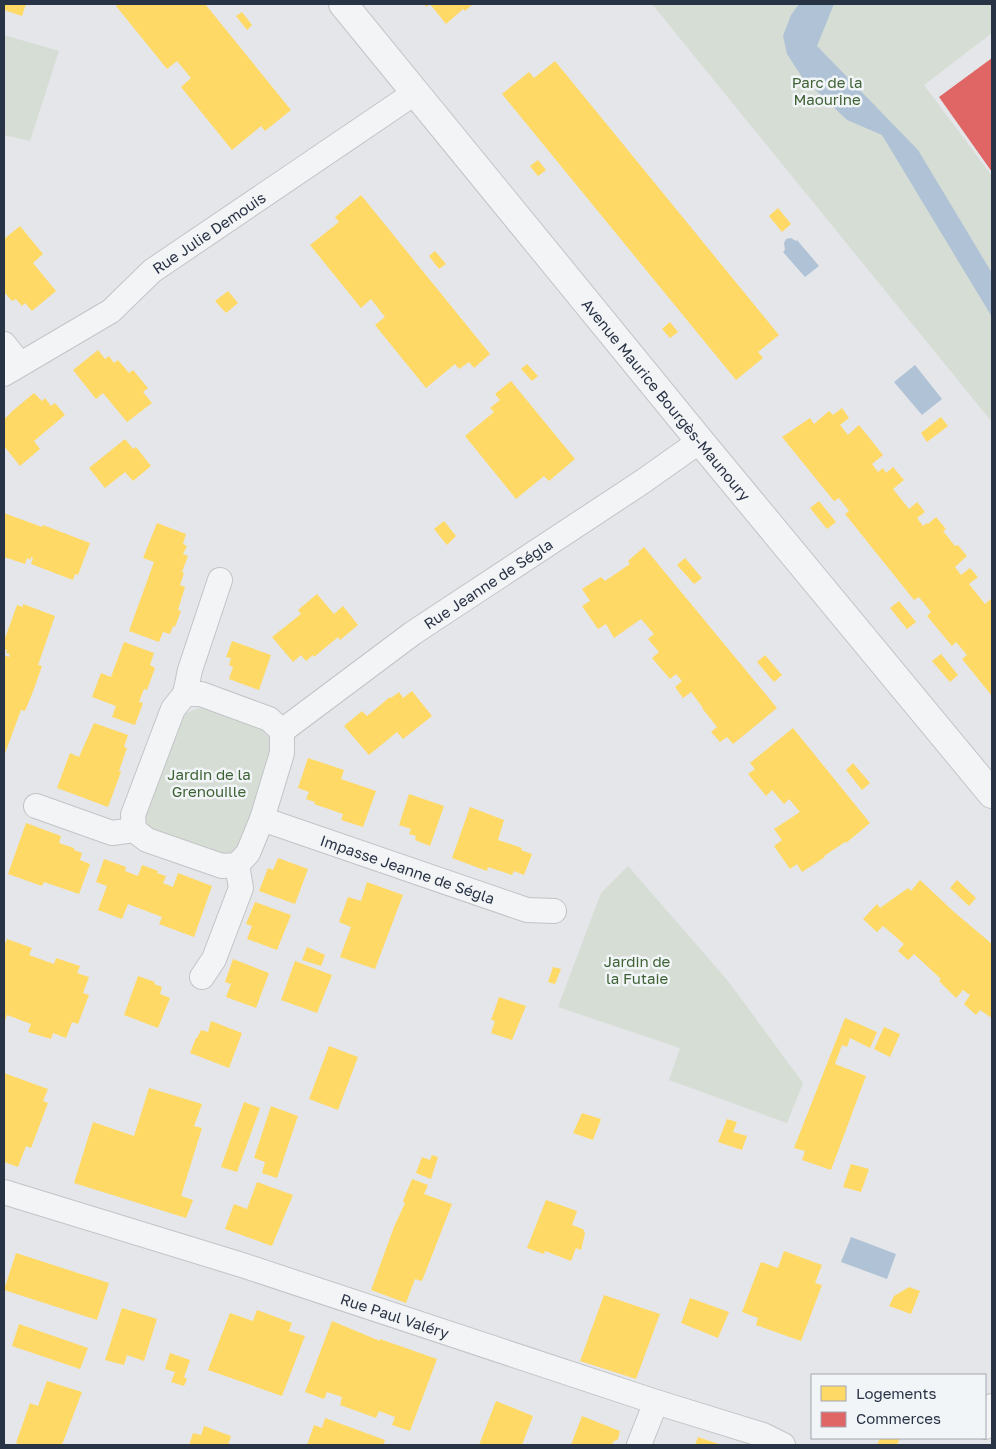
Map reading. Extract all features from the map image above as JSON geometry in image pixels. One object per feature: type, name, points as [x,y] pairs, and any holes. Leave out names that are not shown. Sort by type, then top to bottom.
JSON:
[{"type":"street","name":"Avenue Maurice Bourgès-Maunoury","points":[[343,4],[700,441],[992,794]]},
{"type":"street","name":"Rue Julie Demouis","points":[[12,369],[111,311],[152,271],[416,92]]},
{"type":"street","points":[[4,344],[12,369]]},
{"type":"street","name":"Rue Jeanne de Ségla","points":[[282,731],[413,633],[642,482],[700,441]]},
{"type":"street","points":[[134,830],[133,815],[173,709],[185,694],[190,670],[220,580]]},
{"type":"street","points":[[36,806],[112,833],[134,830],[147,840],[222,866],[237,865],[248,853],[262,819],[282,753],[282,731],[269,719],[202,694],[185,694]]},
{"type":"street","name":"Impasse Jeanne de Ségla","points":[[262,819],[527,910],[554,911]]},
{"type":"street","points":[[202,977],[214,959],[241,888],[237,865]]},
{"type":"street","name":"Rue Paul Valéry","points":[[4,1192],[242,1265],[656,1402],[763,1435],[783,1445]]},
{"type":"street","points":[[639,1445],[656,1402]]},
{"type":"street","points":[[986,1424],[992,1406]]},
{"type":"green space","name":"Parc de la Maourine","points":[[652,4],[992,4],[992,33],[924,85],[992,176],[992,422]]},
{"type":"green space","points":[[4,35],[59,51],[30,141],[4,135]]},
{"type":"green space","name":"Jardin de la Grenouille","points":[[198,708],[214,709],[259,727],[268,736],[273,748],[242,843],[233,852],[221,855],[149,830],[143,820],[180,716]]},
{"type":"green space","name":"Jardin de la Futaie","points":[[628,866],[728,981],[803,1083],[787,1123],[669,1080],[680,1048],[558,1007],[601,893]]},
{"type":"water","points":[[799,4],[834,4],[817,46],[918,150],[992,273],[992,317],[882,135],[847,120],[802,77],[787,54],[783,36],[791,15]]},
{"type":"water","points":[[786,239],[797,240],[819,266],[805,277],[783,252]]},
{"type":"water","points":[[915,365],[942,399],[922,415],[894,382]]},
{"type":"water","points":[[851,1237],[896,1254],[887,1279],[841,1262]]},
{"type":"building: Logements","points":[[4,4],[26,4],[22,16],[4,10]]},
{"type":"building: Logements","points":[[119,4],[205,4],[291,110],[265,131],[261,126],[232,150],[181,87],[191,78],[177,61],[167,69],[116,6]]},
{"type":"building: Logements","points":[[430,4],[473,4],[465,11],[463,9],[446,24]]},
{"type":"building: Logements","points":[[242,12],[252,25],[247,30],[236,16]]},
{"type":"building: Logements","points":[[555,61],[779,335],[758,352],[763,358],[736,380],[502,94],[529,72],[534,78]]},
{"type":"building: Logements","points":[[538,160],[546,170],[538,176],[530,166]]},
{"type":"building: Logements","points":[[361,195],[490,354],[474,368],[469,362],[459,369],[455,364],[426,388],[375,325],[385,317],[371,299],[361,308],[310,245],[339,222],[335,217]]},
{"type":"building: Logements","points":[[778,208],[791,224],[782,232],[769,216]]},
{"type":"building: Logements","points":[[20,226],[43,254],[33,263],[56,291],[32,311],[25,303],[22,306],[16,299],[12,301],[4,292],[4,239]]},
{"type":"building: Logements","points":[[435,251],[446,264],[439,269],[429,256]]},
{"type":"building: Logements","points":[[228,291],[238,303],[226,313],[215,301]]},
{"type":"building: Logements","points":[[670,322],[678,332],[670,338],[662,329]]},
{"type":"building: Logements","points":[[98,350],[105,359],[109,356],[114,363],[118,360],[129,373],[133,370],[148,388],[143,392],[152,403],[127,422],[103,393],[96,399],[73,370]]},
{"type":"building: Logements","points":[[527,364],[538,376],[532,381],[521,369]]},
{"type":"building: Logements","points":[[511,381],[575,459],[549,481],[544,476],[516,499],[465,436],[494,412],[490,408],[500,400],[495,394]]},
{"type":"building: Logements","points":[[34,393],[42,401],[45,398],[51,406],[55,403],[65,415],[34,441],[40,449],[20,466],[4,446],[4,419]]},
{"type":"building: Logements","points":[[842,408],[849,418],[840,425],[848,435],[859,425],[883,455],[872,464],[878,472],[883,468],[886,473],[893,467],[904,480],[893,489],[909,509],[917,502],[925,512],[917,518],[923,526],[936,517],[946,529],[943,531],[955,546],[958,545],[967,556],[955,567],[961,575],[970,568],[978,577],[969,584],[985,604],[992,598],[992,696],[962,659],[967,655],[956,642],[952,646],[927,616],[931,612],[919,597],[914,600],[845,514],[849,511],[839,498],[834,501],[782,437],[810,418],[814,424],[829,411],[833,415]]},
{"type":"building: Logements","points":[[941,417],[948,426],[927,442],[921,433]]},
{"type":"building: Logements","points":[[125,439],[133,449],[136,447],[151,466],[133,481],[125,472],[105,488],[89,468]]},
{"type":"building: Logements","points":[[819,501],[836,522],[827,529],[810,508]]},
{"type":"building: Logements","points":[[4,513],[42,527],[43,525],[90,543],[78,575],[75,574],[73,580],[31,564],[33,558],[31,557],[30,560],[27,558],[25,564],[4,557]]},
{"type":"building: Logements","points":[[444,521],[456,536],[447,545],[434,529]]},
{"type":"building: Logements","points":[[157,523],[186,534],[183,544],[187,546],[183,554],[188,556],[182,572],[184,573],[180,585],[185,587],[178,610],[181,611],[175,627],[173,626],[170,634],[163,632],[159,642],[129,631],[154,562],[143,558]]},
{"type":"building: Logements","points":[[644,547],[777,708],[733,744],[727,737],[720,742],[711,732],[717,727],[691,692],[683,698],[675,687],[682,681],[676,674],[670,679],[652,658],[659,652],[648,639],[654,634],[641,619],[614,638],[606,624],[598,629],[582,606],[590,601],[582,589],[601,577],[605,581],[630,564],[628,561]]},
{"type":"building: Logements","points":[[685,558],[702,578],[694,584],[677,565]]},
{"type":"building: Logements","points":[[317,594],[334,614],[343,606],[358,625],[340,640],[338,637],[314,657],[313,655],[306,661],[301,655],[293,662],[272,637],[301,614],[298,610]]},
{"type":"building: Logements","points":[[899,601],[916,622],[907,629],[890,608]]},
{"type":"building: Logements","points":[[23,604],[55,616],[38,665],[42,666],[34,689],[25,711],[21,710],[4,756],[4,655],[9,657],[10,654],[6,653],[7,650],[4,649],[4,641],[17,605],[23,607]]},
{"type":"building: Logements","points":[[232,641],[271,655],[259,690],[229,679],[233,667],[229,665],[231,658],[226,657]]},
{"type":"building: Logements","points":[[124,642],[154,653],[150,665],[155,668],[147,690],[144,689],[139,702],[143,703],[135,725],[112,717],[116,706],[92,697],[101,673],[111,677]]},
{"type":"building: Logements","points":[[941,654],[958,675],[950,682],[932,661]]},
{"type":"building: Logements","points":[[765,655],[782,675],[774,682],[757,662]]},
{"type":"building: Logements","points":[[412,691],[432,716],[403,739],[397,732],[369,755],[344,726],[362,711],[367,716],[399,692],[403,698]]},
{"type":"building: Logements","points":[[94,723],[128,735],[124,747],[127,748],[119,771],[121,772],[108,807],[57,788],[70,753],[79,757]]},
{"type":"building: Logements","points":[[793,728],[870,823],[846,843],[802,872],[797,864],[790,869],[774,846],[782,840],[774,829],[800,812],[789,799],[784,804],[772,790],[766,796],[748,774],[755,769],[750,763]]},
{"type":"building: Logements","points":[[308,758],[344,770],[341,779],[376,791],[363,827],[341,820],[343,814],[314,804],[315,802],[306,799],[309,792],[298,788]]},
{"type":"building: Logements","points":[[853,763],[870,783],[862,790],[846,770]]},
{"type":"building: Logements","points":[[409,794],[444,806],[430,846],[415,840],[416,836],[409,834],[411,829],[399,825]]},
{"type":"building: Logements","points":[[470,807],[504,820],[498,840],[522,848],[521,850],[532,854],[524,875],[514,871],[512,875],[488,867],[487,871],[452,858]]},
{"type":"building: Logements","points":[[26,823],[61,836],[59,843],[82,853],[80,860],[90,864],[79,894],[44,882],[42,886],[8,874]]},
{"type":"building: Logements","points":[[278,858],[308,869],[295,904],[259,891],[268,868],[273,870]]},
{"type":"building: Logements","points":[[104,859],[126,867],[125,871],[138,876],[142,865],[158,871],[157,873],[166,876],[163,883],[173,887],[178,873],[212,886],[194,937],[159,924],[162,917],[128,904],[122,919],[98,910],[107,886],[96,882]]},
{"type":"building: Logements","points":[[920,880],[992,944],[992,1018],[980,1010],[976,1015],[964,1004],[970,995],[963,990],[956,998],[939,981],[941,979],[914,954],[908,960],[898,951],[904,944],[883,926],[877,932],[863,919],[877,904],[880,908],[908,888],[911,891]]},
{"type":"building: Logements","points":[[957,880],[976,898],[969,906],[950,888]]},
{"type":"building: Logements","points":[[367,882],[403,895],[375,969],[340,957],[351,927],[339,922],[348,897],[361,901]]},
{"type":"building: Logements","points":[[255,902],[291,915],[277,950],[247,939],[252,926],[246,924]]},
{"type":"building: Logements","points":[[7,939],[32,948],[29,955],[54,964],[56,958],[80,966],[77,973],[89,977],[83,993],[89,995],[78,1024],[72,1022],[66,1038],[53,1033],[51,1039],[28,1032],[31,1024],[7,1015],[4,1023],[4,946]]},
{"type":"building: Logements","points":[[307,947],[325,955],[321,966],[302,960]]},
{"type":"building: Logements","points":[[233,959],[269,973],[256,1008],[226,997],[231,984],[225,982]]},
{"type":"building: Logements","points":[[295,961],[332,975],[317,1013],[281,1000]]},
{"type":"building: Logements","points":[[553,967],[561,969],[555,984],[548,982]]},
{"type":"building: Logements","points":[[138,976],[155,982],[154,984],[162,987],[160,994],[170,998],[158,1028],[124,1015]]},
{"type":"building: Logements","points":[[499,997],[526,1006],[512,1040],[491,1033],[495,1021],[491,1020]]},
{"type":"building: Logements","points":[[845,1018],[877,1032],[870,1048],[850,1038],[847,1047],[842,1045],[835,1064],[866,1076],[831,1170],[802,1160],[805,1151],[794,1148]]},
{"type":"building: Logements","points":[[211,1021],[242,1033],[229,1068],[190,1053],[201,1030],[208,1032]]},
{"type":"building: Logements","points":[[884,1027],[900,1034],[890,1057],[874,1049]]},
{"type":"building: Logements","points":[[329,1046],[358,1057],[338,1110],[309,1099]]},
{"type":"building: Logements","points":[[4,1073],[48,1089],[43,1101],[48,1103],[31,1148],[26,1146],[18,1167],[4,1162]]},
{"type":"building: Logements","points":[[149,1088],[202,1104],[194,1126],[202,1128],[181,1196],[193,1200],[186,1218],[74,1183],[93,1122],[134,1136]]},
{"type":"building: Logements","points":[[244,1102],[260,1108],[237,1172],[221,1167]]},
{"type":"building: Logements","points":[[271,1106],[298,1116],[277,1178],[262,1173],[265,1162],[254,1158]]},
{"type":"building: Logements","points":[[582,1113],[601,1119],[593,1140],[573,1133]]},
{"type":"building: Logements","points":[[727,1119],[737,1122],[733,1132],[747,1136],[742,1150],[718,1142]]},
{"type":"building: Logements","points":[[432,1155],[438,1157],[431,1179],[416,1173],[422,1157],[430,1160]]},
{"type":"building: Logements","points":[[851,1164],[869,1169],[861,1192],[843,1187]]},
{"type":"building: Logements","points":[[412,1179],[428,1185],[424,1194],[452,1204],[422,1281],[415,1279],[406,1303],[371,1290],[394,1227],[405,1203],[403,1201]]},
{"type":"building: Logements","points":[[257,1182],[293,1195],[272,1246],[225,1229],[234,1204],[247,1209]]},
{"type":"building: Logements","points":[[546,1200],[577,1211],[572,1225],[583,1229],[585,1233],[581,1250],[576,1248],[571,1261],[545,1251],[544,1254],[527,1248]]},
{"type":"building: Logements","points":[[784,1251],[822,1265],[815,1283],[822,1285],[801,1341],[756,1325],[758,1318],[742,1312],[761,1262],[778,1268]]},
{"type":"building: Logements","points":[[16,1253],[109,1283],[97,1320],[4,1290]]},
{"type":"building: Logements","points":[[909,1287],[920,1291],[911,1314],[889,1306],[894,1296]]},
{"type":"building: Logements","points":[[604,1295],[660,1314],[636,1379],[580,1361]]},
{"type":"building: Logements","points":[[690,1298],[729,1312],[718,1338],[681,1323]]},
{"type":"building: Logements","points":[[122,1308],[157,1319],[144,1361],[127,1355],[124,1365],[105,1360]]},
{"type":"building: Logements","points":[[257,1310],[292,1323],[289,1331],[305,1336],[282,1396],[208,1370],[230,1313],[253,1321]]},
{"type":"building: Logements","points":[[332,1321],[380,1341],[380,1339],[437,1359],[410,1431],[392,1425],[395,1417],[379,1411],[376,1418],[340,1405],[342,1397],[327,1392],[324,1399],[305,1392]]},
{"type":"building: Logements","points":[[19,1324],[88,1348],[80,1369],[12,1346]]},
{"type":"building: Logements","points":[[170,1353],[190,1360],[184,1377],[187,1379],[184,1386],[171,1382],[175,1372],[165,1369]]},
{"type":"building: Logements","points":[[47,1381],[82,1392],[62,1445],[22,1445],[16,1443],[30,1403],[38,1406]]},
{"type":"building: Logements","points":[[496,1401],[533,1416],[522,1445],[479,1445]]},
{"type":"building: Logements","points":[[582,1416],[620,1431],[618,1439],[612,1445],[571,1445]]},
{"type":"building: Logements","points":[[325,1418],[385,1440],[383,1445],[307,1445],[314,1425],[322,1428]]},
{"type":"building: Logements","points":[[204,1426],[231,1436],[228,1445],[189,1445],[193,1433],[201,1435]]},
{"type":"building: Logements","points":[[698,1437],[722,1445],[695,1445]]},
{"type":"building: Logements","points":[[880,1439],[900,1439],[897,1445],[877,1445]]},
{"type":"building: Commerces","points":[[992,58],[992,172],[939,97]]}]
